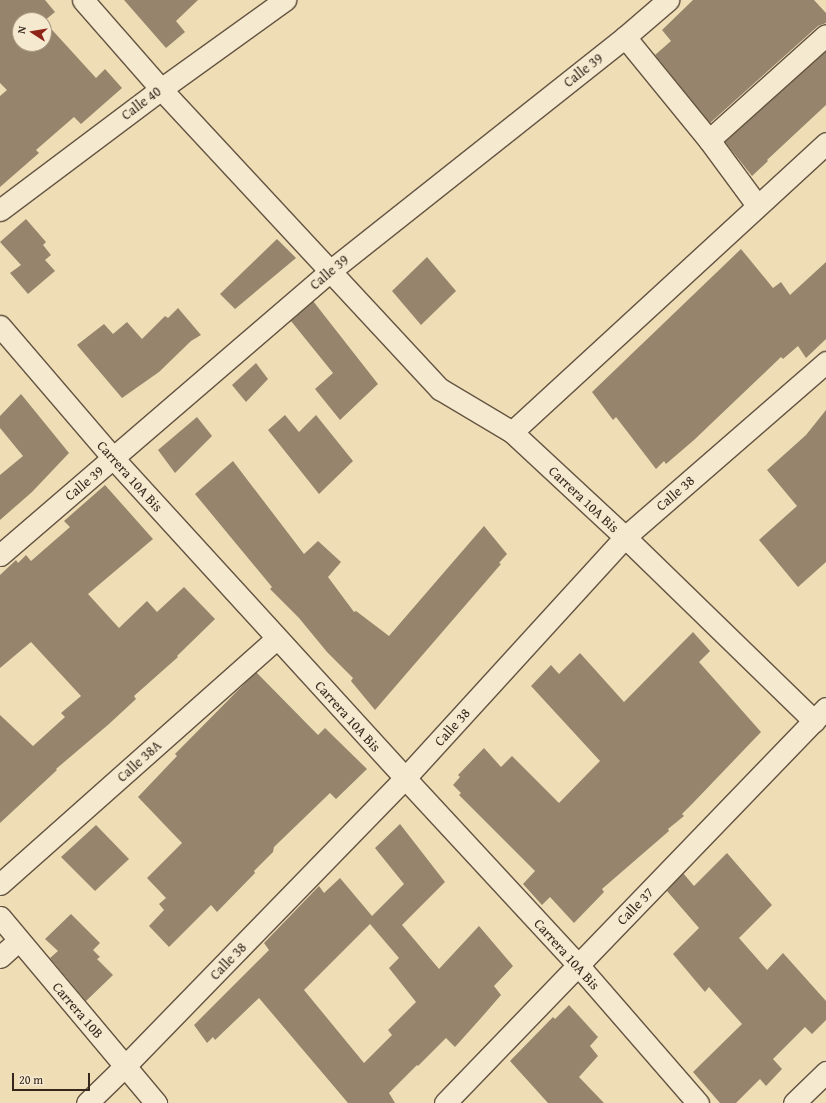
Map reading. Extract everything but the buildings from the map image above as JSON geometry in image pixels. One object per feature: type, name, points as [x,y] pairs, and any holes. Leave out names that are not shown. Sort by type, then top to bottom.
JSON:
[{"type":"street","name":"Carrera 10A Bis","points":[[84,0],[161,88],[440,388],[512,432],[820,714]]},
{"type":"street","name":"Calle 40","points":[[0,210],[161,88],[285,0]]},
{"type":"street","name":"Calle 39","points":[[0,555],[330,271],[625,37],[668,0]]},
{"type":"street","points":[[709,140],[826,35]]},
{"type":"street","points":[[625,37],[709,140],[757,205]]},
{"type":"street","points":[[512,432],[826,143]]},
{"type":"street","name":"Carrera 10A Bis","points":[[0,326],[113,458],[578,965],[698,1103]]},
{"type":"street","name":"Calle 38","points":[[87,1103],[126,1066],[405,778],[625,537],[826,362]]},
{"type":"street","name":"Calle 38A","points":[[0,884],[277,638]]},
{"type":"street","name":"Calle 37","points":[[445,1103],[820,714]]},
{"type":"street","name":"Carrera 10B","points":[[0,917],[18,941],[156,1103]]},
{"type":"street","points":[[0,957],[18,941]]},
{"type":"street","points":[[794,1103],[826,1072]]}]
